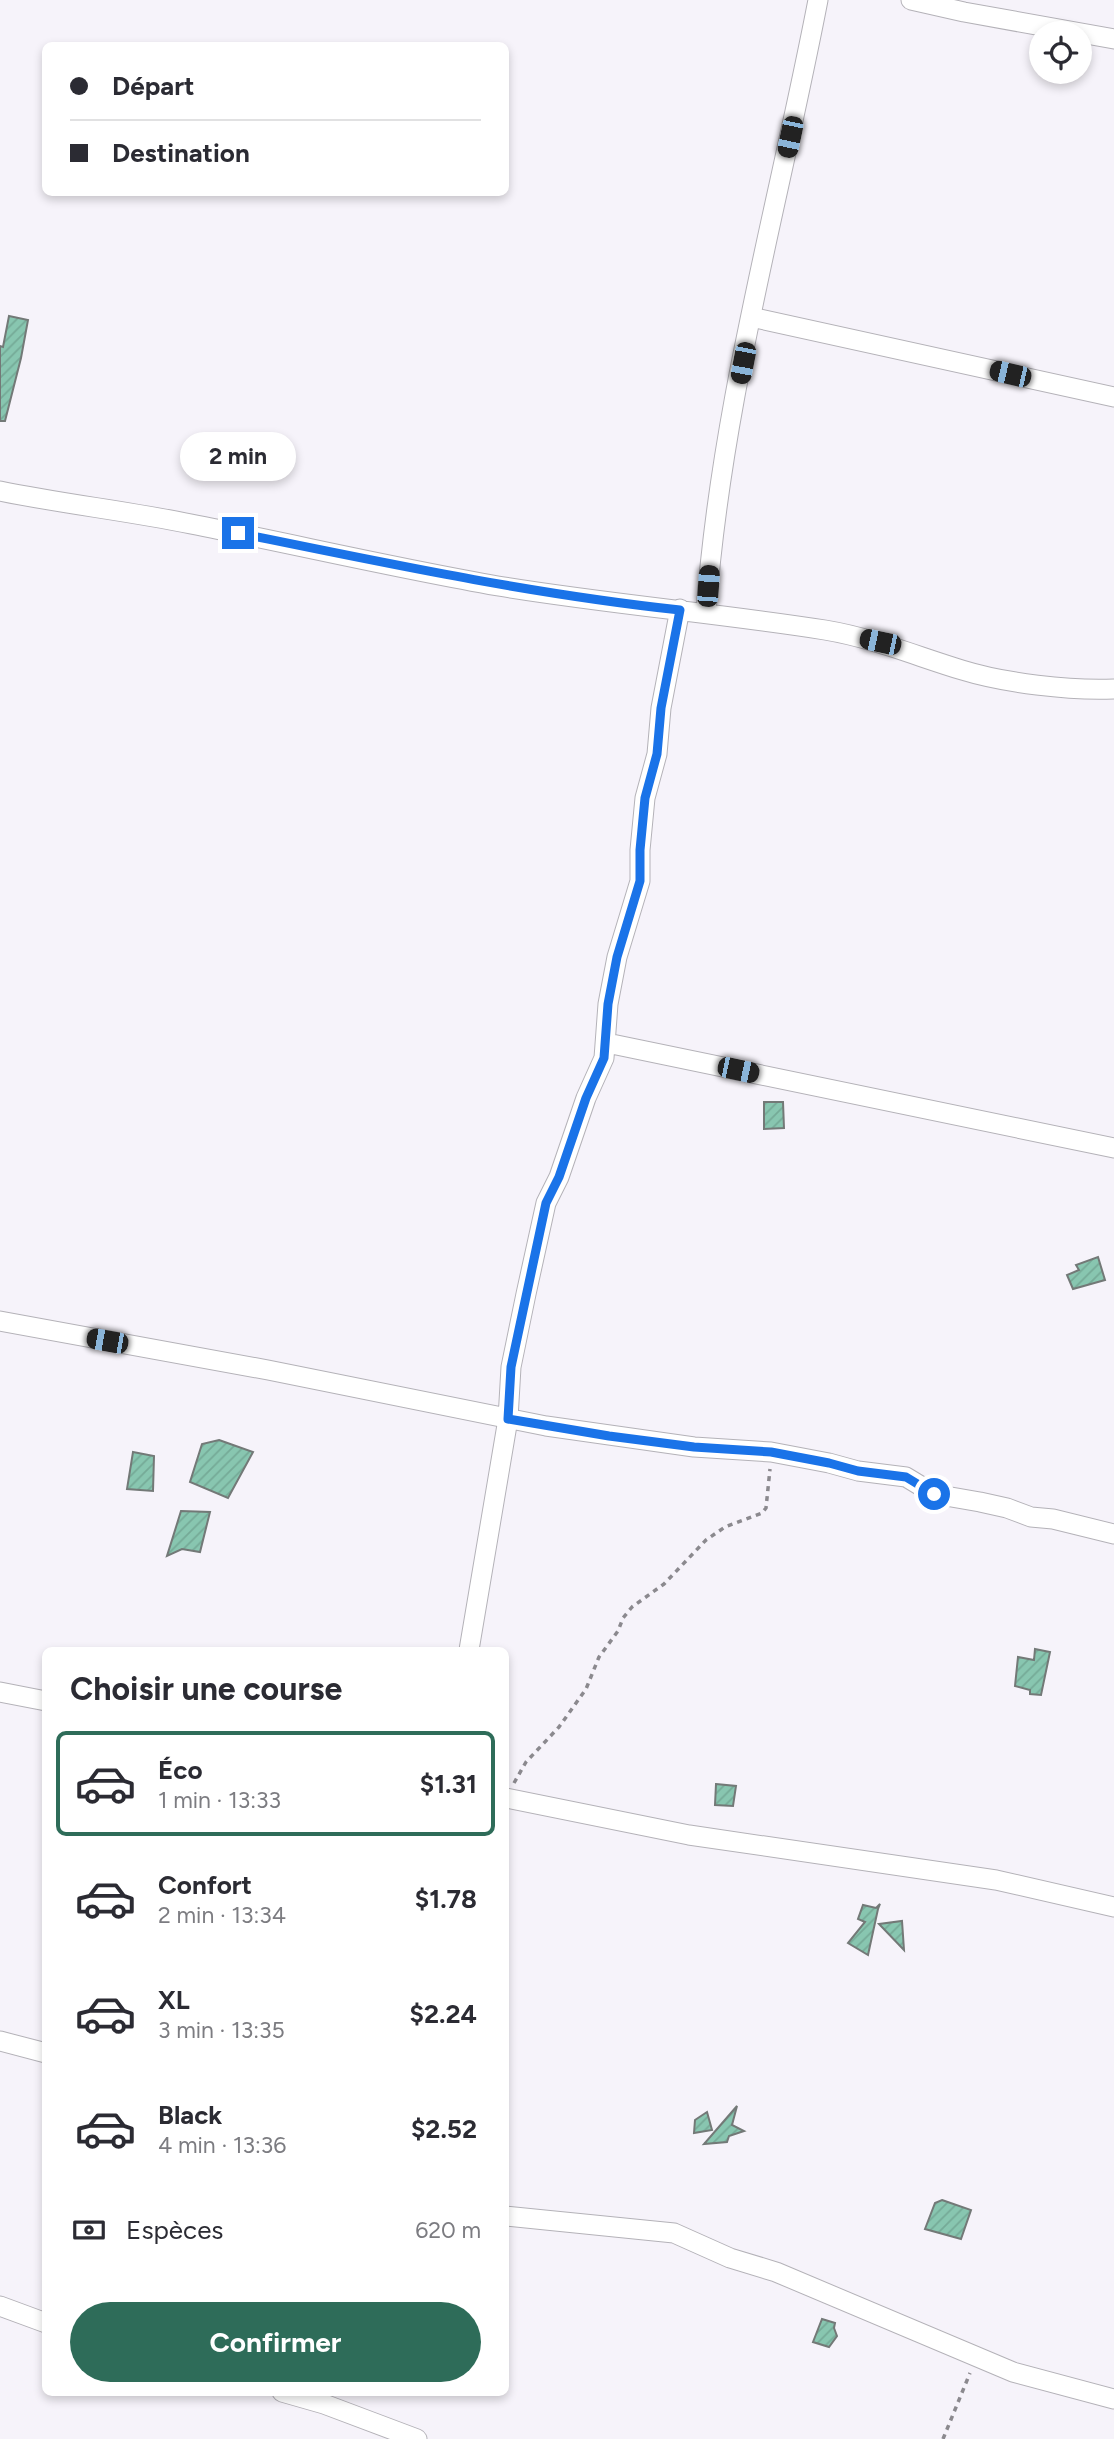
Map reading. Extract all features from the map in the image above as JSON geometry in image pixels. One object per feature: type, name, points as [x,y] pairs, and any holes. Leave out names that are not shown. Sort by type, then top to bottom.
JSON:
[{"type":"street","points":[[706,612],[724,456],[818,0]]},
{"type":"street","points":[[911,0],[1114,39]]},
{"type":"street","points":[[751,317],[1114,397]]},
{"type":"street","points":[[0,491],[186,523],[497,585],[829,631],[880,642],[965,671],[1022,682],[1092,690],[1114,689]]},
{"type":"street","points":[[470,1647],[508,1419],[511,1367],[546,1203],[559,1177],[586,1098],[604,1058],[608,1004],[617,957],[640,881],[645,798],[657,754],[661,708],[680,610]]},
{"type":"street","points":[[607,1043],[1114,1148]]},
{"type":"street","points":[[0,1321],[268,1370],[508,1419],[694,1447],[771,1452],[858,1471],[906,1477],[934,1494],[994,1505],[1031,1517],[1053,1519],[1114,1534]]},
{"type":"street","points":[[0,1692],[42,1700]]},
{"type":"street","points":[[509,1798],[689,1835],[996,1880],[1114,1907]]},
{"type":"street","points":[[0,2041],[42,2052]]},
{"type":"street","points":[[509,2216],[674,2233],[1013,2372],[1114,2399]]},
{"type":"street","points":[[0,2306],[42,2322]]},
{"type":"street","points":[[296,2396],[417,2439]]},
{"type":"path","points":[[509,1794],[526,1762],[559,1727],[586,1689],[599,1657],[632,1607],[664,1584],[706,1540],[725,1527],[762,1513],[766,1508],[771,1452]]},
{"type":"path","points":[[943,2439],[976,2357]]},
{"type":"building","points":[[9,316],[28,320],[5,421],[0,421],[0,346],[3,347]]},
{"type":"building","points":[[764,1102],[783,1102],[784,1128],[764,1129]]},
{"type":"building","points":[[1098,1257],[1105,1280],[1073,1289],[1067,1275],[1079,1270],[1076,1265]]},
{"type":"building","points":[[219,1440],[253,1452],[228,1498],[190,1482],[202,1444]]},
{"type":"building","points":[[133,1452],[154,1456],[153,1491],[127,1489]]},
{"type":"building","points":[[181,1511],[210,1512],[200,1552],[182,1549],[167,1556]]},
{"type":"building","points":[[1035,1649],[1050,1652],[1041,1695],[1030,1694],[1030,1690],[1015,1686],[1018,1657],[1034,1660]]},
{"type":"building","points":[[716,1784],[736,1786],[733,1806],[715,1805]]},
{"type":"building","points":[[880,1904],[868,1955],[848,1943],[865,1922],[858,1919],[863,1905],[876,1908]]},
{"type":"building","points":[[902,1921],[904,1950],[879,1924]]},
{"type":"building","points":[[737,2106],[732,2125],[744,2131],[729,2136],[727,2142],[704,2144]]},
{"type":"building","points":[[707,2112],[712,2130],[694,2133],[695,2120]]},
{"type":"building","points":[[942,2200],[971,2210],[961,2239],[925,2229],[935,2203]]},
{"type":"building","points":[[822,2319],[835,2323],[837,2336],[829,2347],[813,2342]]},
{"type":"route","points":[[238,533],[497,585],[680,610],[661,708],[657,754],[645,798],[640,881],[617,957],[608,1004],[604,1058],[586,1098],[559,1177],[546,1203],[511,1367],[508,1419],[694,1447],[771,1452],[858,1471],[906,1477],[934,1494]]}]
